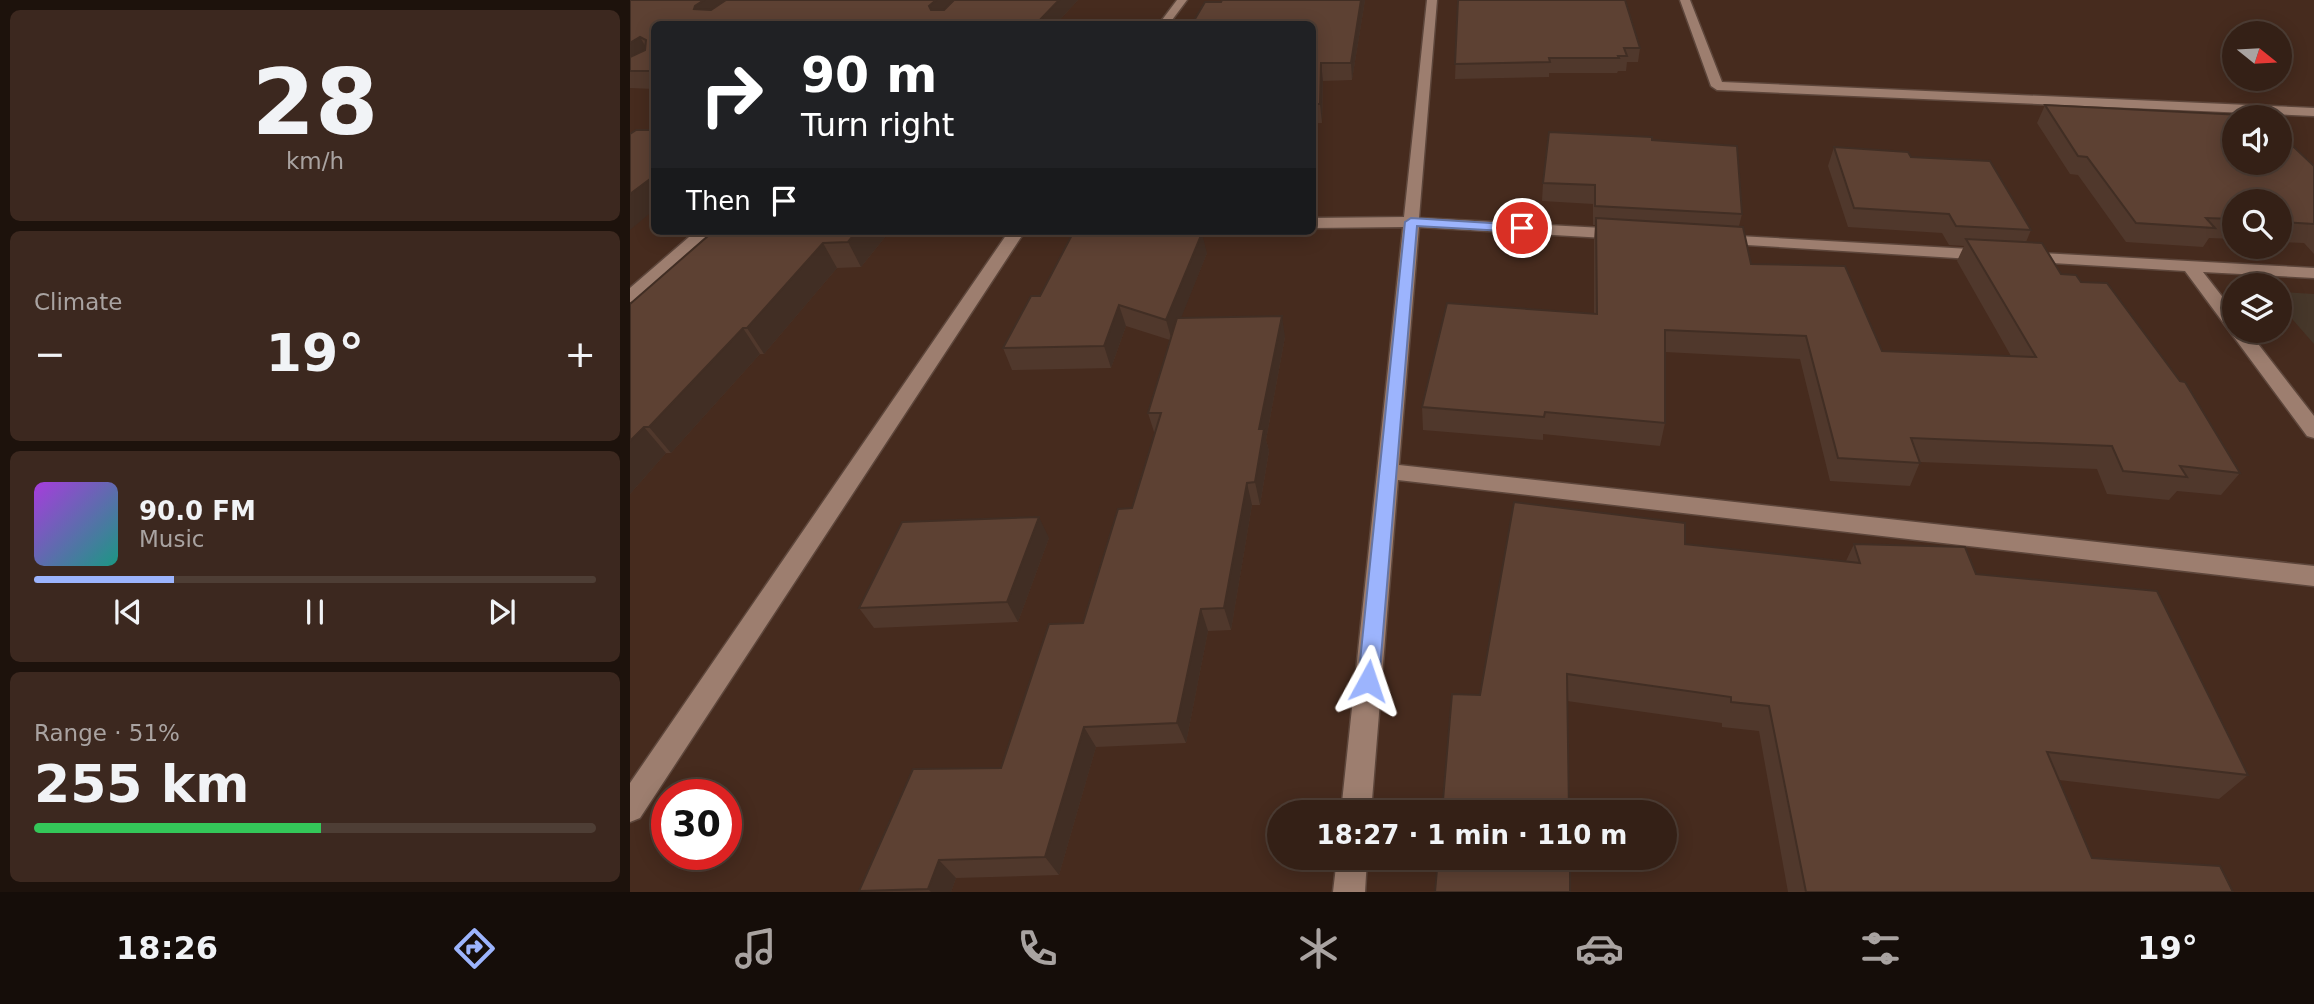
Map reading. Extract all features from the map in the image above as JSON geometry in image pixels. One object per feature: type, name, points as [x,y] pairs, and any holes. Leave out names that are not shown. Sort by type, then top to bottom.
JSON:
[{"type":"street","points":[[1166,21],[1182,0]]},
{"type":"street","points":[[1357,800],[1432,0]]},
{"type":"street","points":[[1685,0],[1717,86],[2314,112]]},
{"type":"street","points":[[1316,223],[1411,222],[1634,235]]},
{"type":"street","points":[[630,297],[701,235]]},
{"type":"street","points":[[630,808],[1014,235]]},
{"type":"street","points":[[1703,239],[2314,273]]},
{"type":"street","points":[[2190,266],[2222,309]]},
{"type":"street","points":[[2248,343],[2314,431]]},
{"type":"street","points":[[1388,471],[2314,576]]},
{"type":"street","points":[[1349,892],[1351,870]]},
{"type":"shaded area","points":[[2292,293],[2314,294],[2314,344],[2292,319]]},
{"type":"building","points":[[630,0],[704,0],[694,9],[711,10],[726,0],[936,0],[929,6],[931,10],[944,10],[954,0],[1059,0],[1039,21],[651,21],[651,71],[630,71],[630,57],[645,50],[646,40],[640,37],[630,43]]},
{"type":"building","points":[[1361,0],[1351,63],[1321,63],[1320,104],[1316,104],[1316,21],[1194,21],[1205,2]]},
{"type":"building","points":[[1458,0],[1625,0],[1640,48],[1624,48],[1627,56],[1618,56],[1619,58],[1549,58],[1550,62],[1455,64]]},
{"type":"building","points":[[2045,105],[2222,114],[2222,175],[2292,175],[2292,145],[2314,166],[2314,224],[2292,223],[2292,189],[2222,189],[2222,219],[2206,218],[2215,228],[2136,223],[2087,157],[2078,156]]},
{"type":"building","points":[[636,130],[651,130],[651,178],[630,194],[630,134]]},
{"type":"building","points":[[1549,132],[1652,137],[1652,140],[1737,146],[1742,214],[1595,206],[1595,185],[1543,183]]},
{"type":"building","points":[[1834,147],[1908,152],[1911,157],[1990,161],[2031,230],[1956,226],[1949,214],[1854,208]]},
{"type":"building","points":[[1596,218],[1743,227],[1751,264],[1845,266],[1882,351],[2036,357],[1966,239],[2042,243],[2061,274],[2076,275],[2081,282],[2107,283],[2180,381],[2185,382],[2240,473],[2180,466],[2187,477],[2123,471],[2112,446],[1911,438],[1920,463],[1838,458],[1806,336],[1665,330],[1665,423],[1545,412],[1544,417],[1422,407],[1447,303],[1597,314]]},
{"type":"building","points":[[709,235],[854,235],[848,242],[823,243],[747,328],[743,328],[649,427],[644,427],[630,441],[630,304]]},
{"type":"building","points":[[1072,235],[1201,235],[1166,320],[1119,305],[1104,346],[1003,348],[1031,296],[1040,296]]},
{"type":"building","points":[[1282,316],[1259,429],[1264,429],[1255,482],[1247,483],[1224,608],[1201,609],[1177,723],[1084,727],[1045,857],[939,860],[928,889],[859,891],[913,769],[1001,768],[1049,624],[1083,623],[1118,509],[1132,508],[1161,413],[1148,413],[1177,318]]},
{"type":"building","points":[[1514,502],[1685,523],[1685,544],[1860,563],[1854,544],[1965,547],[1976,574],[2157,591],[2248,775],[2047,752],[2092,858],[2220,866],[2233,892],[1806,892],[1769,706],[1731,702],[1731,697],[1567,674],[1569,800],[1443,800],[1452,694],[1480,695]]},
{"type":"building","points":[[1039,517],[1007,602],[859,608],[902,522]]},
{"type":"building","points":[[1437,870],[1570,870],[1570,892],[1435,892]]},
{"type":"route","points":[[1368,681],[1411,222],[1522,228]]}]
